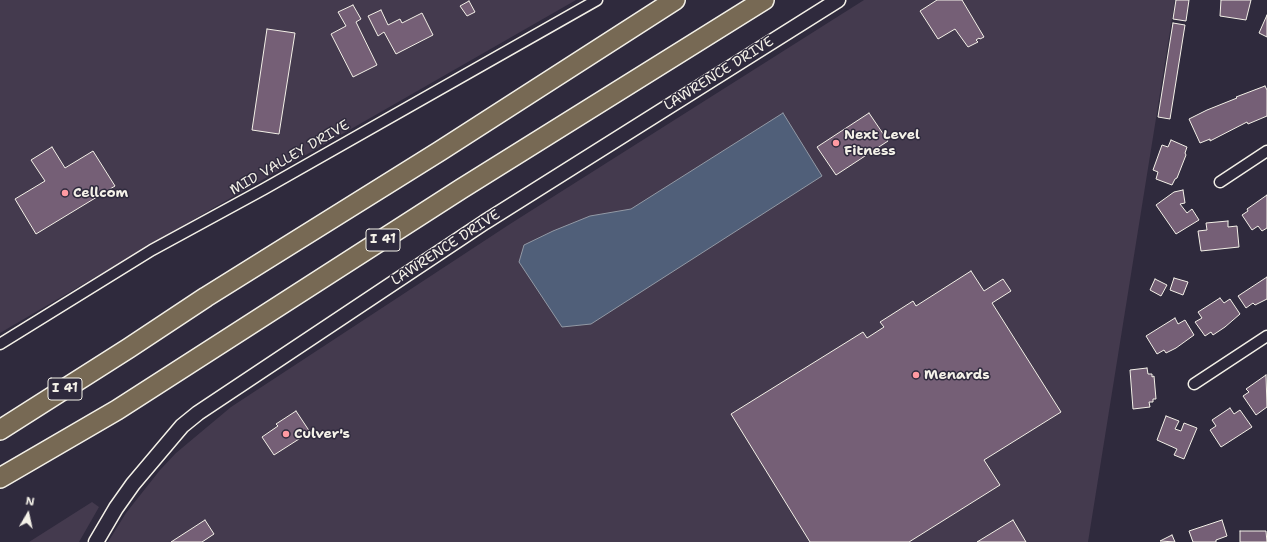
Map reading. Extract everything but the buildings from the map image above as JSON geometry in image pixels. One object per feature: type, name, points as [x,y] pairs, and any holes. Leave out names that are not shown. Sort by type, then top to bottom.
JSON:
[{"type":"highway","name":"I 41","points":[[0,430],[206,297],[440,151],[674,0]]},
{"type":"highway","name":"I 41","points":[[0,478],[117,410],[461,189],[764,0]]},
{"type":"highway","points":[[0,416],[129,348]]},
{"type":"highway","points":[[0,490],[117,410]]},
{"type":"main road","name":"LAWRENCE DRIVE","points":[[96,542],[132,484],[172,438],[198,413],[485,222],[838,0]]},
{"type":"street","name":"MID VALLEY DRIVE","points":[[0,344],[152,250],[264,189],[597,0]]},
{"type":"street","points":[[1220,182],[1267,151]]},
{"type":"street","points":[[1194,384],[1267,336]]},
{"type":"shaded area","points":[[0,0],[576,0],[215,207],[0,333]]},
{"type":"shaded area","points":[[864,0],[1175,0],[1088,542],[108,542],[126,513],[160,470],[176,453],[231,407],[510,224]]},
{"type":"shaded area","points":[[92,502],[99,507],[79,542],[29,542]]},
{"type":"water","points":[[783,113],[822,176],[591,324],[562,327],[519,262],[524,245],[590,216],[631,209]]},
{"type":"place","name":"Next Level Fitness","points":[[836,143]]},
{"type":"place","name":"Cellcom","points":[[65,193]]},
{"type":"place","name":"Menards","points":[[916,375]]},
{"type":"place","name":"Culver's","points":[[286,434]]}]
